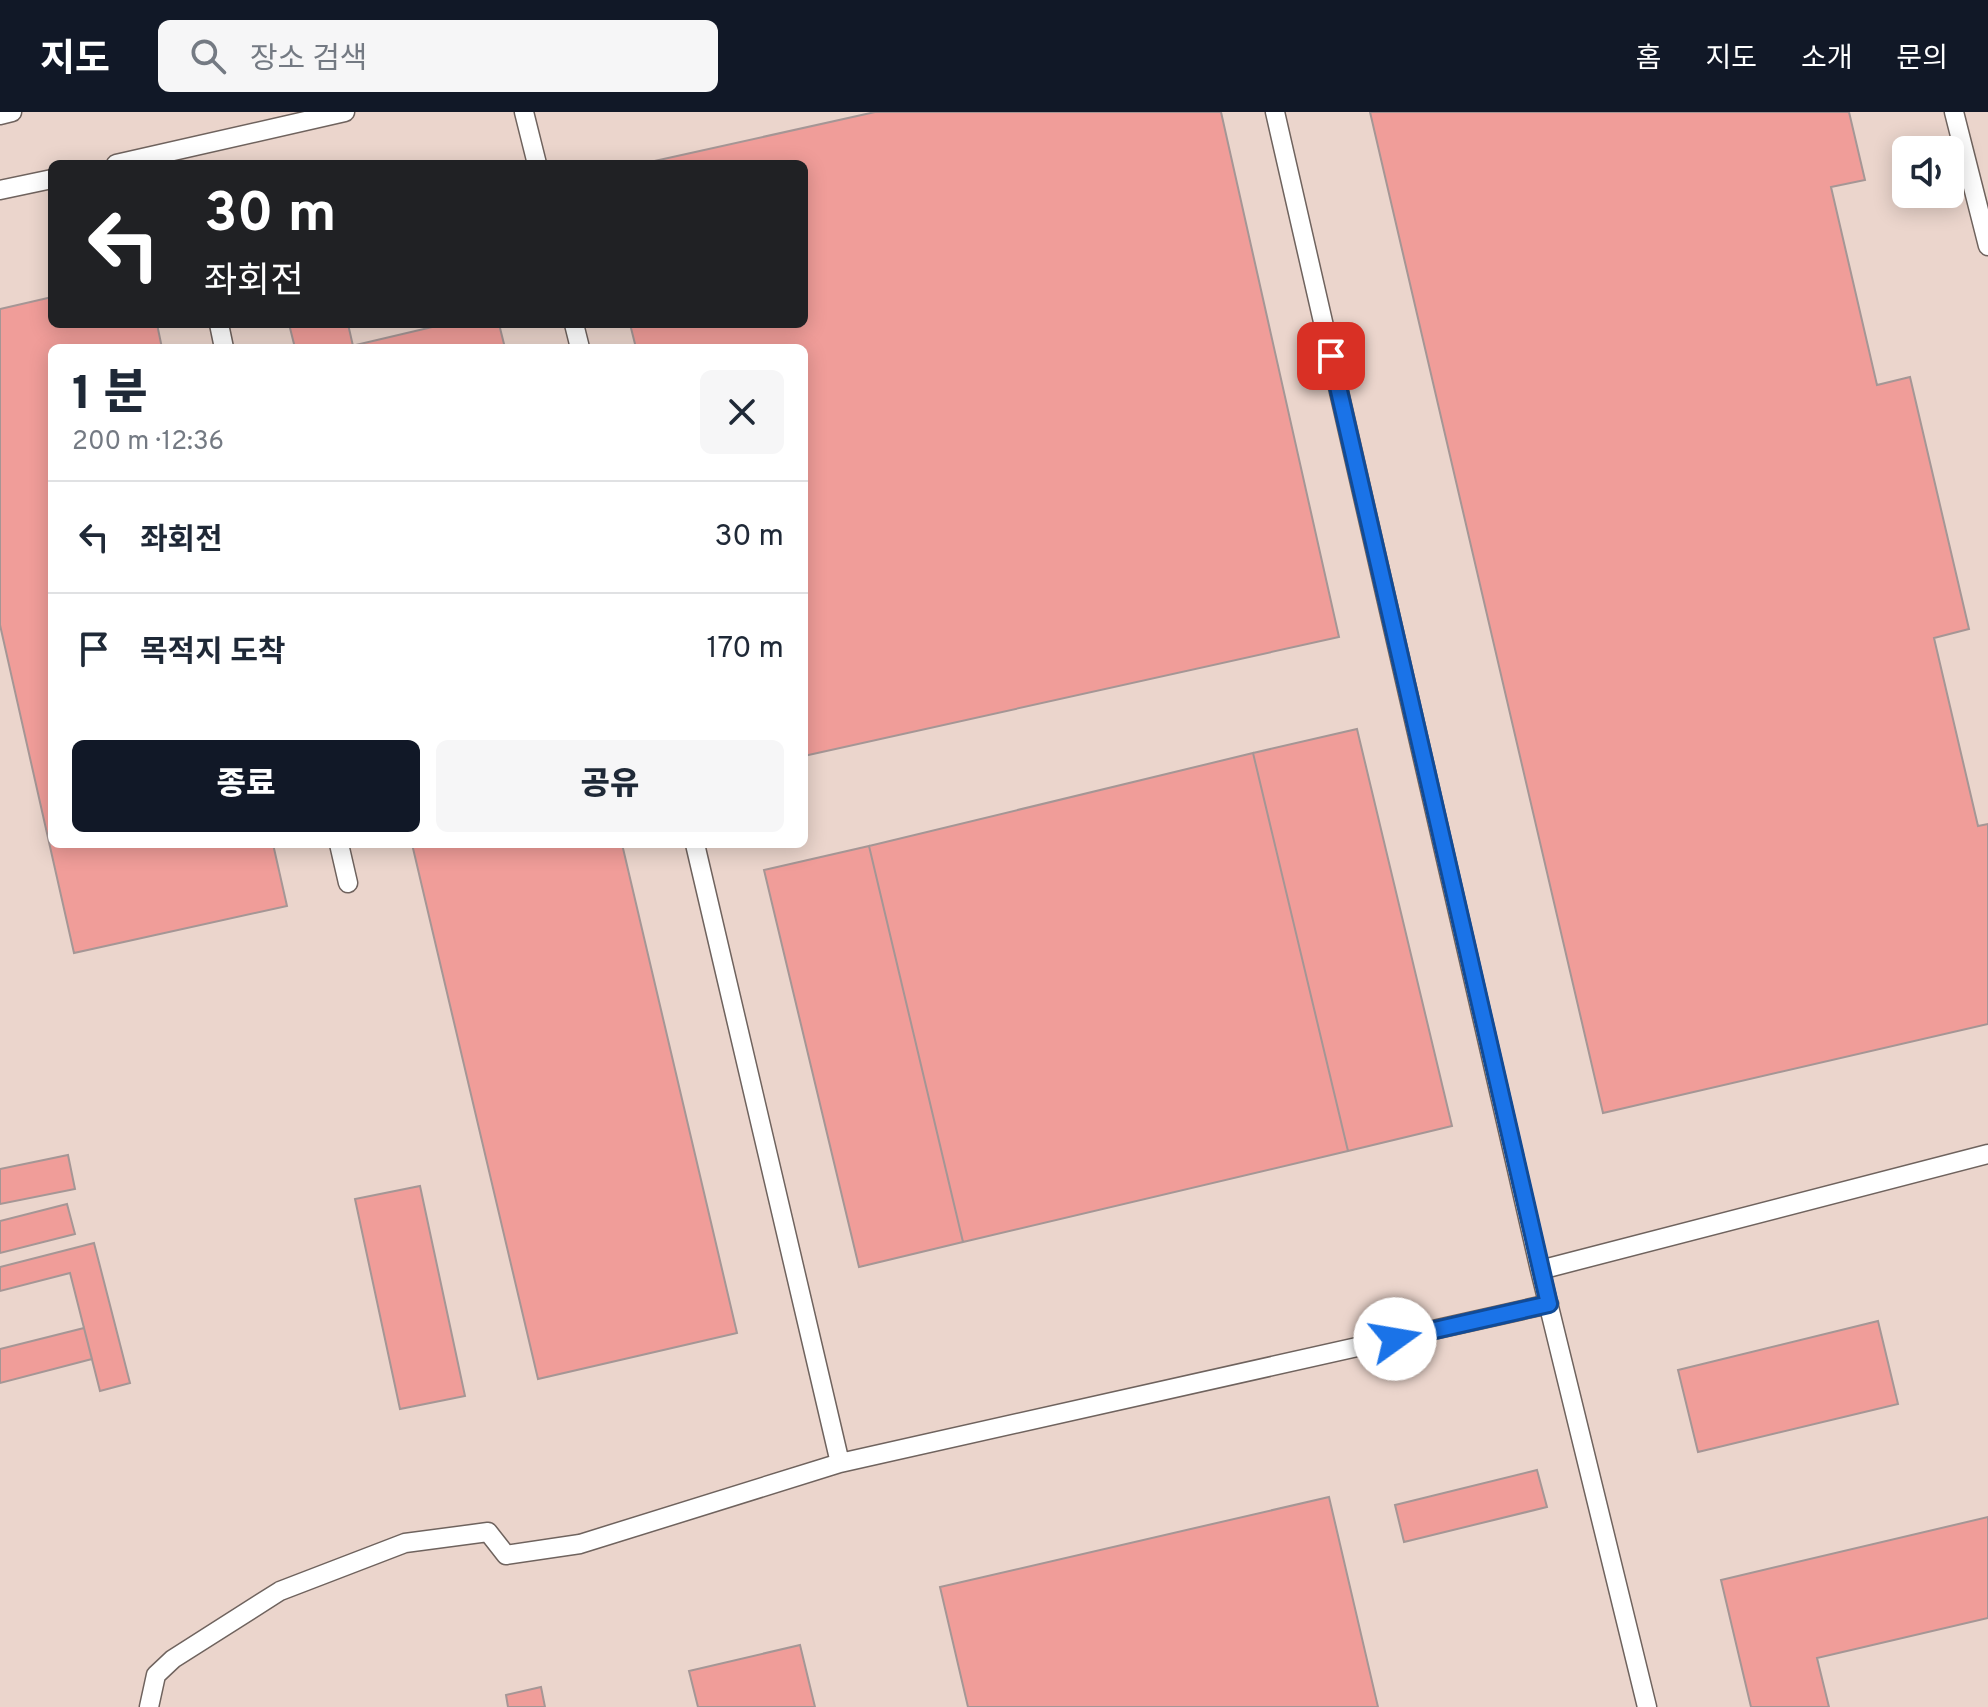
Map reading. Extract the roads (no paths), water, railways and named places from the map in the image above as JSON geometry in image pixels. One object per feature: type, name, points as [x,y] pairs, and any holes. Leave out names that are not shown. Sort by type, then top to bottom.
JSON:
[{"type":"lane","points":[[0,115],[12,112]]},
{"type":"lane","points":[[153,160],[180,157],[345,112]]},
{"type":"lane","points":[[524,112],[536,160]]},
{"type":"lane","points":[[1275,112],[1540,1270],[1647,1707]]},
{"type":"lane","points":[[1954,112],[1988,246]]},
{"type":"lane","points":[[0,190],[48,180]]},
{"type":"lane","points":[[340,848],[348,883]]},
{"type":"lane","points":[[696,848],[840,1463]]},
{"type":"lane","points":[[1540,1270],[1988,1154]]},
{"type":"lane","points":[[149,1707],[156,1675],[173,1659],[280,1591],[405,1543],[488,1532],[506,1555],[580,1544],[840,1463],[1549,1304]]}]
